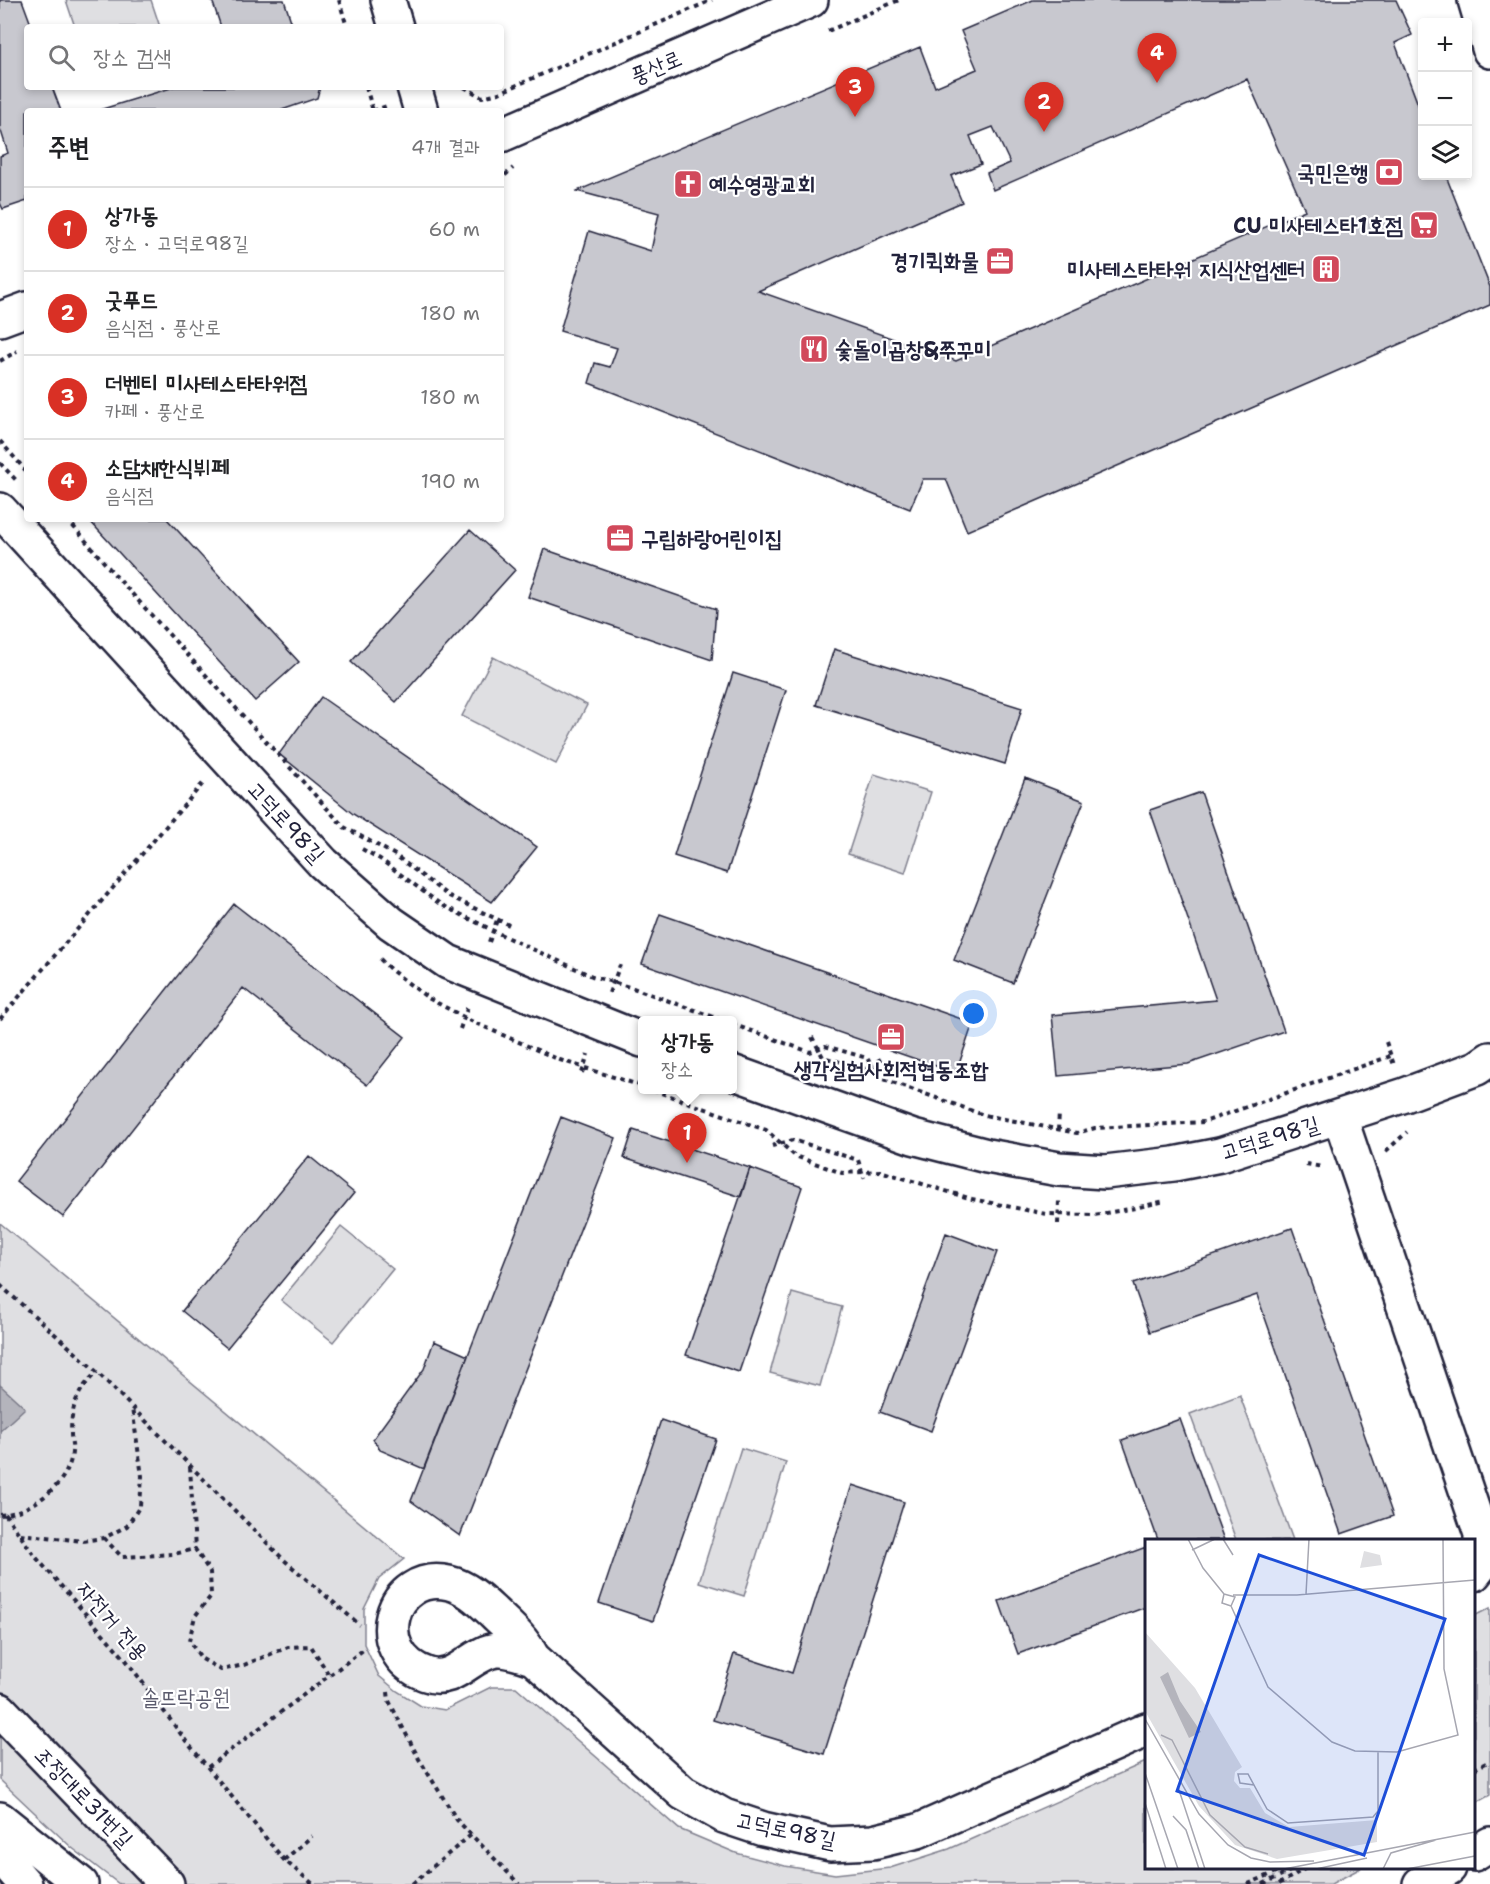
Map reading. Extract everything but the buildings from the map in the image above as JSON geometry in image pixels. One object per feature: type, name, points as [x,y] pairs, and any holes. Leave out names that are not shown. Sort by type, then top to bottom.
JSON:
[{"type":"main road","points":[[388,0],[395,24]]},
{"type":"main road","name":"풍산로","points":[[504,134],[811,0]]},
{"type":"main road","points":[[1475,0],[1490,51]]},
{"type":"main road","points":[[415,90],[421,108]]},
{"type":"main road","points":[[0,319],[24,310]]},
{"type":"main road","name":"고덕로98길","points":[[0,510],[323,863],[391,923],[448,962],[638,1038]]},
{"type":"main road","points":[[1340,1117],[1477,1068],[1490,1059]]},
{"type":"main road","name":"고덕로98길","points":[[737,1074],[913,1137],[987,1156],[1063,1169],[1105,1172],[1174,1164],[1220,1155],[1340,1117],[1481,1534],[1481,1565],[1475,1572]]},
{"type":"main road","name":"고덕로98길","points":[[533,1658],[683,1793],[724,1816],[773,1832],[830,1844],[873,1842],[918,1831],[1145,1730]]},
{"type":"main road","name":"조정대로31번길","points":[[0,1710],[167,1884]]},
{"type":"main road","points":[[0,1819],[81,1884]]},
{"type":"main road","points":[[1475,1853],[1490,1844]]},
{"type":"main road","points":[[0,1855],[25,1884]]},
{"type":"main road","points":[[1420,1884],[1447,1869]]},
{"type":"path","points":[[339,0],[346,24]]},
{"type":"path","points":[[469,90],[482,97],[499,93],[712,0]]},
{"type":"path","points":[[367,90],[372,108]]},
{"type":"path","points":[[0,361],[24,348]]},
{"type":"path","points":[[0,441],[24,469]]},
{"type":"path","points":[[70,522],[344,827],[395,855],[447,896],[509,925]]},
{"type":"path","points":[[0,1019],[202,785]]},
{"type":"path","points":[[353,845],[380,859],[440,904],[493,930],[592,976],[711,1016]]},
{"type":"path","points":[[493,930],[497,921]]},
{"type":"path","points":[[613,982],[620,966]]},
{"type":"path","points":[[460,1029],[464,1017],[560,1060],[638,1085]]},
{"type":"path","points":[[737,1026],[810,1052],[825,1046],[867,1058],[878,1077],[984,1115],[1077,1133],[1095,1128],[1204,1122],[1391,1056]]},
{"type":"path","points":[[812,1037],[823,1057],[865,1069],[881,1059]]},
{"type":"path","points":[[582,1073],[584,1068]]},
{"type":"path","points":[[1389,1150],[1402,1134],[1409,1131]]},
{"type":"path","points":[[772,1146],[793,1140],[858,1160],[864,1178]]},
{"type":"path","points":[[0,1285],[97,1372],[284,1560],[361,1626]]},
{"type":"path","points":[[3,1515],[31,1504],[52,1492],[64,1475],[72,1453],[72,1415],[76,1399],[83,1385],[97,1372]]},
{"type":"path","points":[[20,1534],[82,1541],[104,1539],[127,1526],[140,1506],[142,1476],[132,1408]]},
{"type":"path","points":[[190,1467],[195,1549],[210,1572],[211,1596],[195,1616],[189,1641],[202,1659],[221,1670],[244,1665],[288,1647],[311,1646],[330,1675]]},
{"type":"path","name":"자전거 전용","points":[[3,1515],[34,1555],[126,1660],[186,1741],[284,1860],[313,1884]]},
{"type":"path","points":[[104,1539],[122,1557],[174,1554],[195,1549]]},
{"type":"path","points":[[208,1767],[370,1645]]},
{"type":"path","points":[[388,1691],[389,1701],[419,1760],[457,1820],[519,1884]]},
{"type":"path","points":[[1475,1768],[1490,1761]]},
{"type":"path","points":[[412,1884],[471,1835]]},
{"type":"path","points":[[284,1860],[312,1836]]},
{"type":"path","points":[[1248,1884],[1284,1869]]},
{"type":"path","points":[[1263,1884],[1294,1869]]},
{"type":"path","points":[[1279,1884],[1304,1869]]},
{"type":"green space","points":[[66,0],[151,0],[159,24],[74,24]]},
{"type":"green space","points":[[493,657],[587,705],[556,764],[462,716]]},
{"type":"green space","points":[[874,774],[931,792],[905,873],[848,854]]},
{"type":"green space","name":"솔뜨락공원","points":[[0,1223],[404,1559],[379,1579],[364,1609],[364,1644],[379,1676],[421,1706],[445,1710],[491,1687],[516,1687],[679,1829],[736,1853],[785,1866],[835,1874],[890,1868],[949,1849],[1145,1762],[1145,1869],[1359,1869],[1331,1884],[119,1884],[71,1847],[0,1780]]},
{"type":"green space","points":[[341,1227],[393,1269],[333,1342],[281,1300]]},
{"type":"green space","points":[[792,1293],[842,1307],[820,1386],[770,1373]]},
{"type":"green space","points":[[1240,1395],[1293,1539],[1236,1539],[1190,1414]]},
{"type":"green space","points":[[741,1448],[786,1462],[744,1596],[699,1582]]},
{"type":"green space","points":[[1490,1608],[1490,1795],[1475,1803],[1475,1616]]},
{"type":"shaded area","points":[[0,1385],[25,1408],[0,1431]]},
{"type":"place","name":"소담채한식뷔페","points":[[1157,83]]},
{"type":"place","name":"더벤티 미사테스타타워점","points":[[855,117]]},
{"type":"place","name":"굿푸드","points":[[1044,132]]},
{"type":"place","name":"국민은행","points":[[1389,172]]},
{"type":"place","name":"예수영광교회","points":[[688,184]]},
{"type":"place","name":"CU 미사테스타1호점","points":[[1424,225]]},
{"type":"place","name":"경기퀵화물","points":[[1000,261]]},
{"type":"place","name":"미사테스타타워 지식산업센터","points":[[1326,269]]},
{"type":"place","name":"숯돌이곱창&쭈꾸미","points":[[814,349]]},
{"type":"place","name":"구립하랑어린이집","points":[[620,538]]},
{"type":"place","name":"생각실험사회적협동조합","points":[[891,1037]]},
{"type":"place","name":"상가동","points":[[687,1163]]}]
